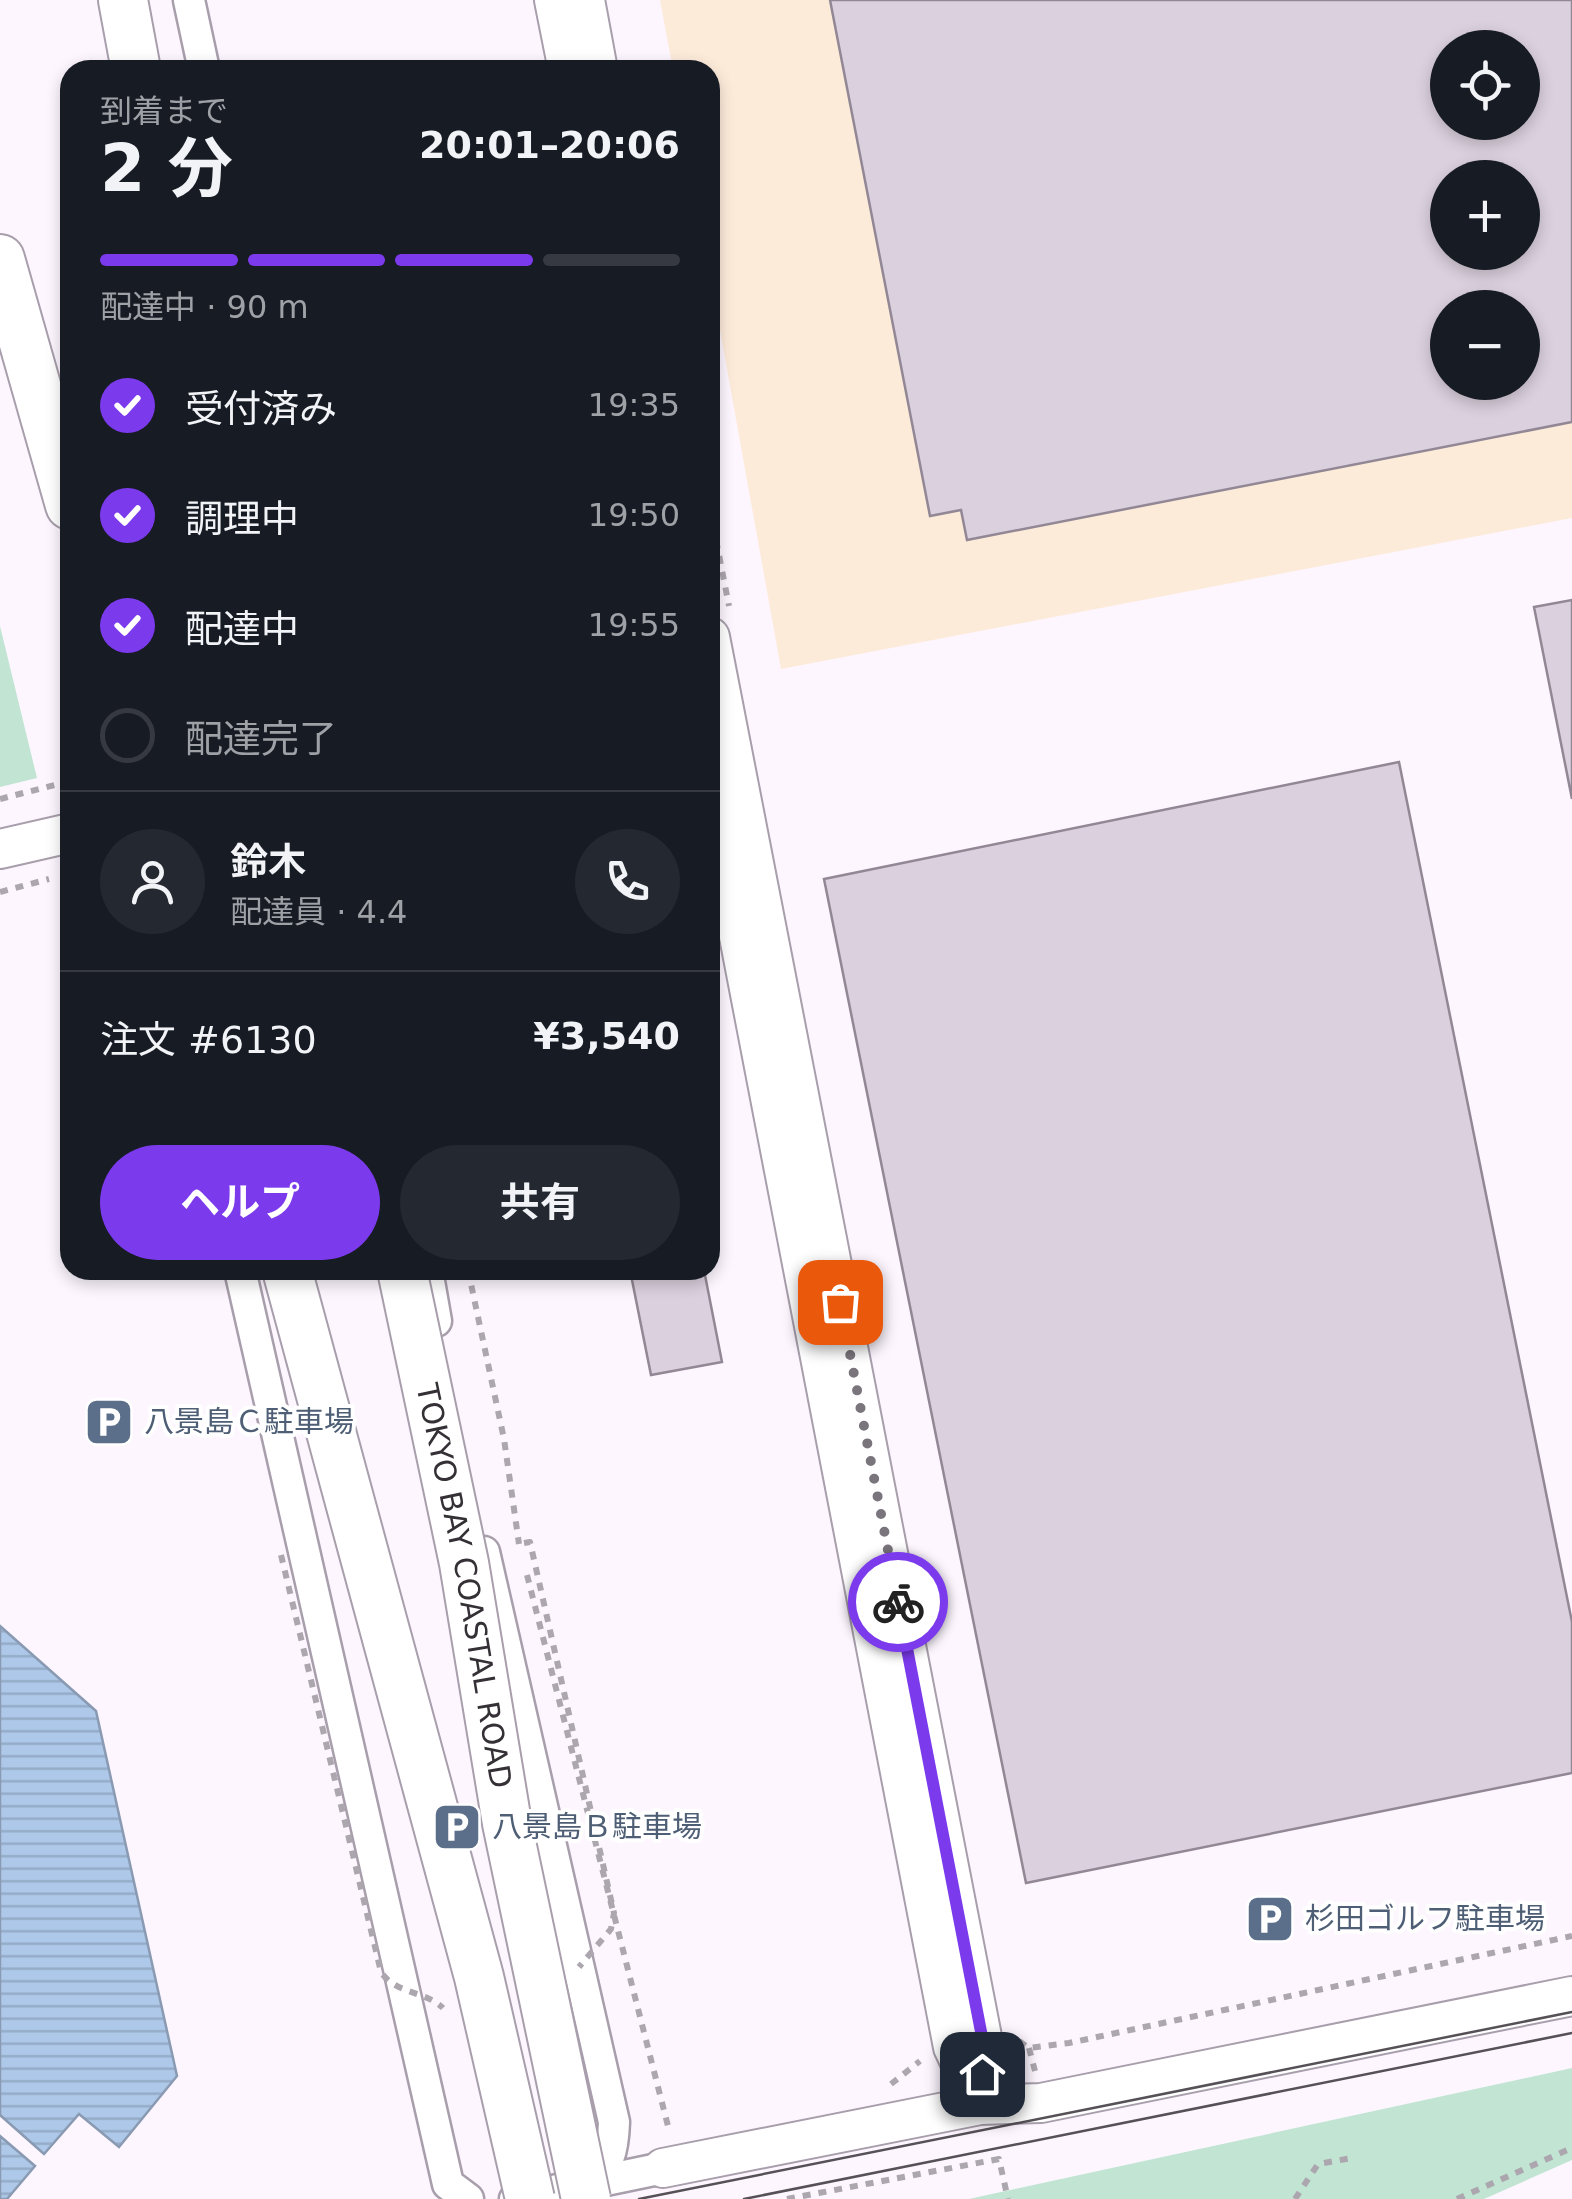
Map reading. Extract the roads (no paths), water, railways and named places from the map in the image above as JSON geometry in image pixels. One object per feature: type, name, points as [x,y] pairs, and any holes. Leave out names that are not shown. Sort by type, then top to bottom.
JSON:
[{"type":"highway","points":[[124,0],[134,60]]},
{"type":"highway","points":[[0,259],[60,470]]},
{"type":"highway","points":[[289,1280],[479,1977],[530,2199]]},
{"type":"highway","name":"TOKYO BAY COASTAL ROAD","points":[[404,1280],[464,1563],[508,1823],[586,2192]]},
{"type":"street","points":[[189,0],[202,60]]},
{"type":"street","points":[[554,0],[566,60]]},
{"type":"street","points":[[584,0],[596,60]]},
{"type":"street","points":[[720,713],[983,2042],[980,2105]]},
{"type":"street","points":[[0,850],[60,835]]},
{"type":"street","points":[[720,838],[952,2047],[980,2105]]},
{"type":"street","points":[[242,1280],[448,2184],[468,2199]]},
{"type":"street","points":[[429,1280],[450,1406],[614,2122],[612,2153],[603,2172],[586,2192]]},
{"type":"street","points":[[980,2105],[1036,2080],[1572,1972]]},
{"type":"street","points":[[514,2199],[586,2192],[671,2154],[980,2105],[1041,2103],[1572,1996]]},
{"type":"street","points":[[614,2122],[630,2148],[671,2154]]},
{"type":"water","points":[[0,1626],[96,1711],[177,2076],[119,2147],[79,2114],[44,2154],[0,2115]]},
{"type":"water","points":[[0,2136],[35,2166],[7,2199],[0,2199]]},
{"type":"tram line","points":[[639,2199],[1572,2012]]},
{"type":"tram line","points":[[744,2199],[1572,2033]]},
{"type":"place","name":"八景島Ｃ駐車場","points":[[109,1422]]},
{"type":"place","name":"八景島Ｂ駐車場","points":[[457,1827]]},
{"type":"place","name":"杉田ゴルフ駐車場","points":[[1270,1919]]}]
